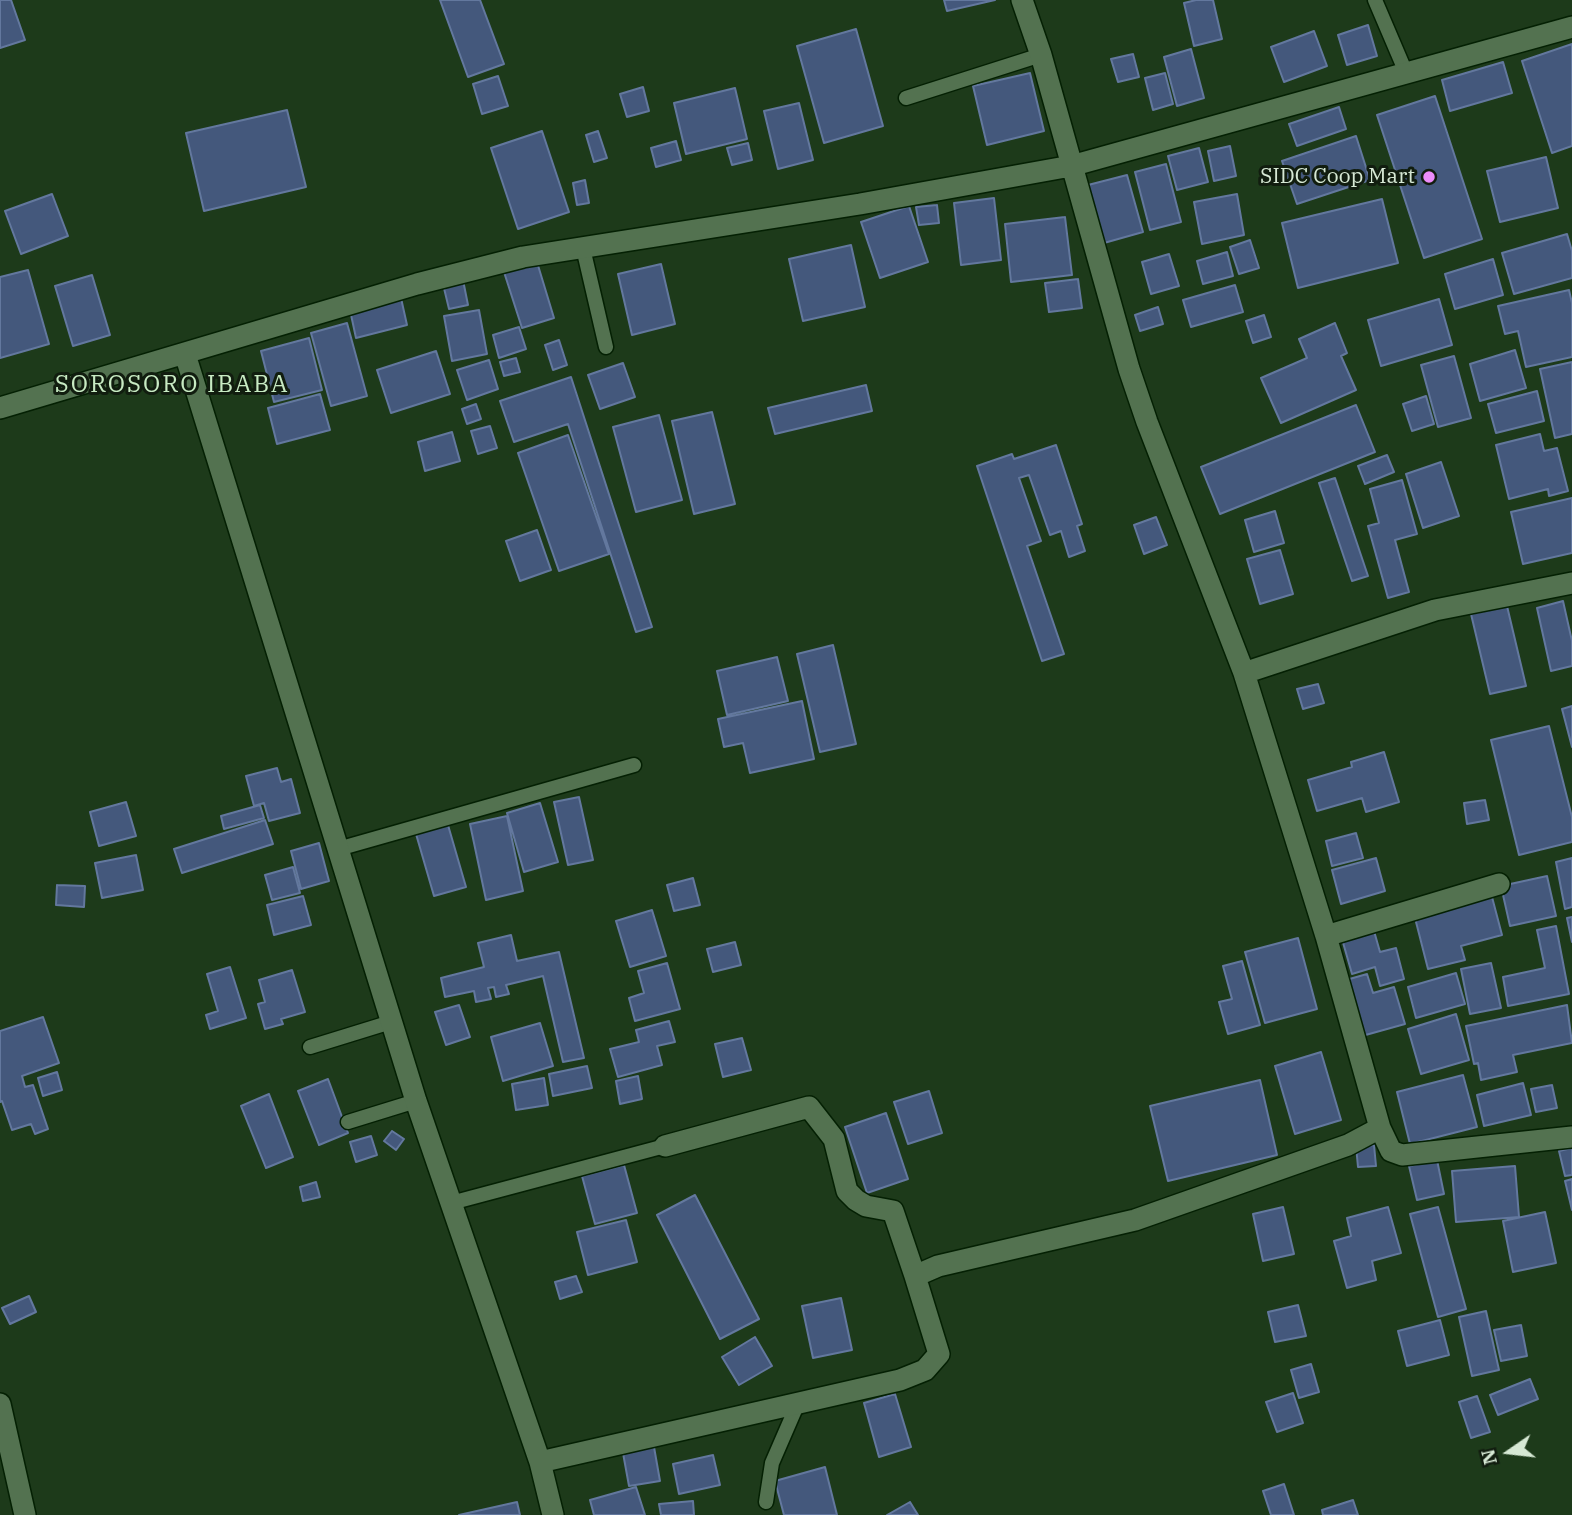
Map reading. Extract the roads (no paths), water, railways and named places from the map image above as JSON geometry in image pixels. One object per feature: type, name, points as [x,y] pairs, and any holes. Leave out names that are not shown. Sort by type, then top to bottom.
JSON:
[{"type":"street","points":[[1022,0],[1041,55],[1147,422],[1244,673],[1326,936],[1380,1128],[1391,1151],[1402,1155],[1572,1137]]},
{"type":"street","points":[[0,408],[417,284],[523,257],[860,204],[1071,166],[1407,75],[1572,27]]},
{"type":"street","points":[[185,354],[416,1101],[540,1462],[553,1515]]},
{"type":"street","points":[[1244,673],[1435,610],[1572,583]]},
{"type":"street","points":[[1326,936],[1499,884]]},
{"type":"street","points":[[540,1462],[900,1380],[925,1370],[939,1354],[894,1211],[866,1206],[847,1191],[834,1139],[809,1107],[665,1146]]},
{"type":"street","points":[[915,1276],[938,1266],[1135,1220],[1348,1145],[1380,1128]]},
{"type":"street","points":[[0,1404],[25,1515]]},
{"type":"lane","points":[[1375,0],[1407,75]]},
{"type":"lane","points":[[906,98],[1041,55]]},
{"type":"lane","points":[[583,248],[606,348]]},
{"type":"lane","points":[[338,849],[634,765]]},
{"type":"lane","points":[[310,1047],[391,1022]]},
{"type":"lane","points":[[348,1122],[416,1101]]},
{"type":"lane","points":[[451,1203],[665,1146]]},
{"type":"lane","points":[[766,1502],[772,1463],[799,1403]]},
{"type":"place","name":"SIDC Coop Mart","points":[[1429,177]]},
{"type":"district","name":"SOROSORO IBABA","points":[[172,385]]}]
